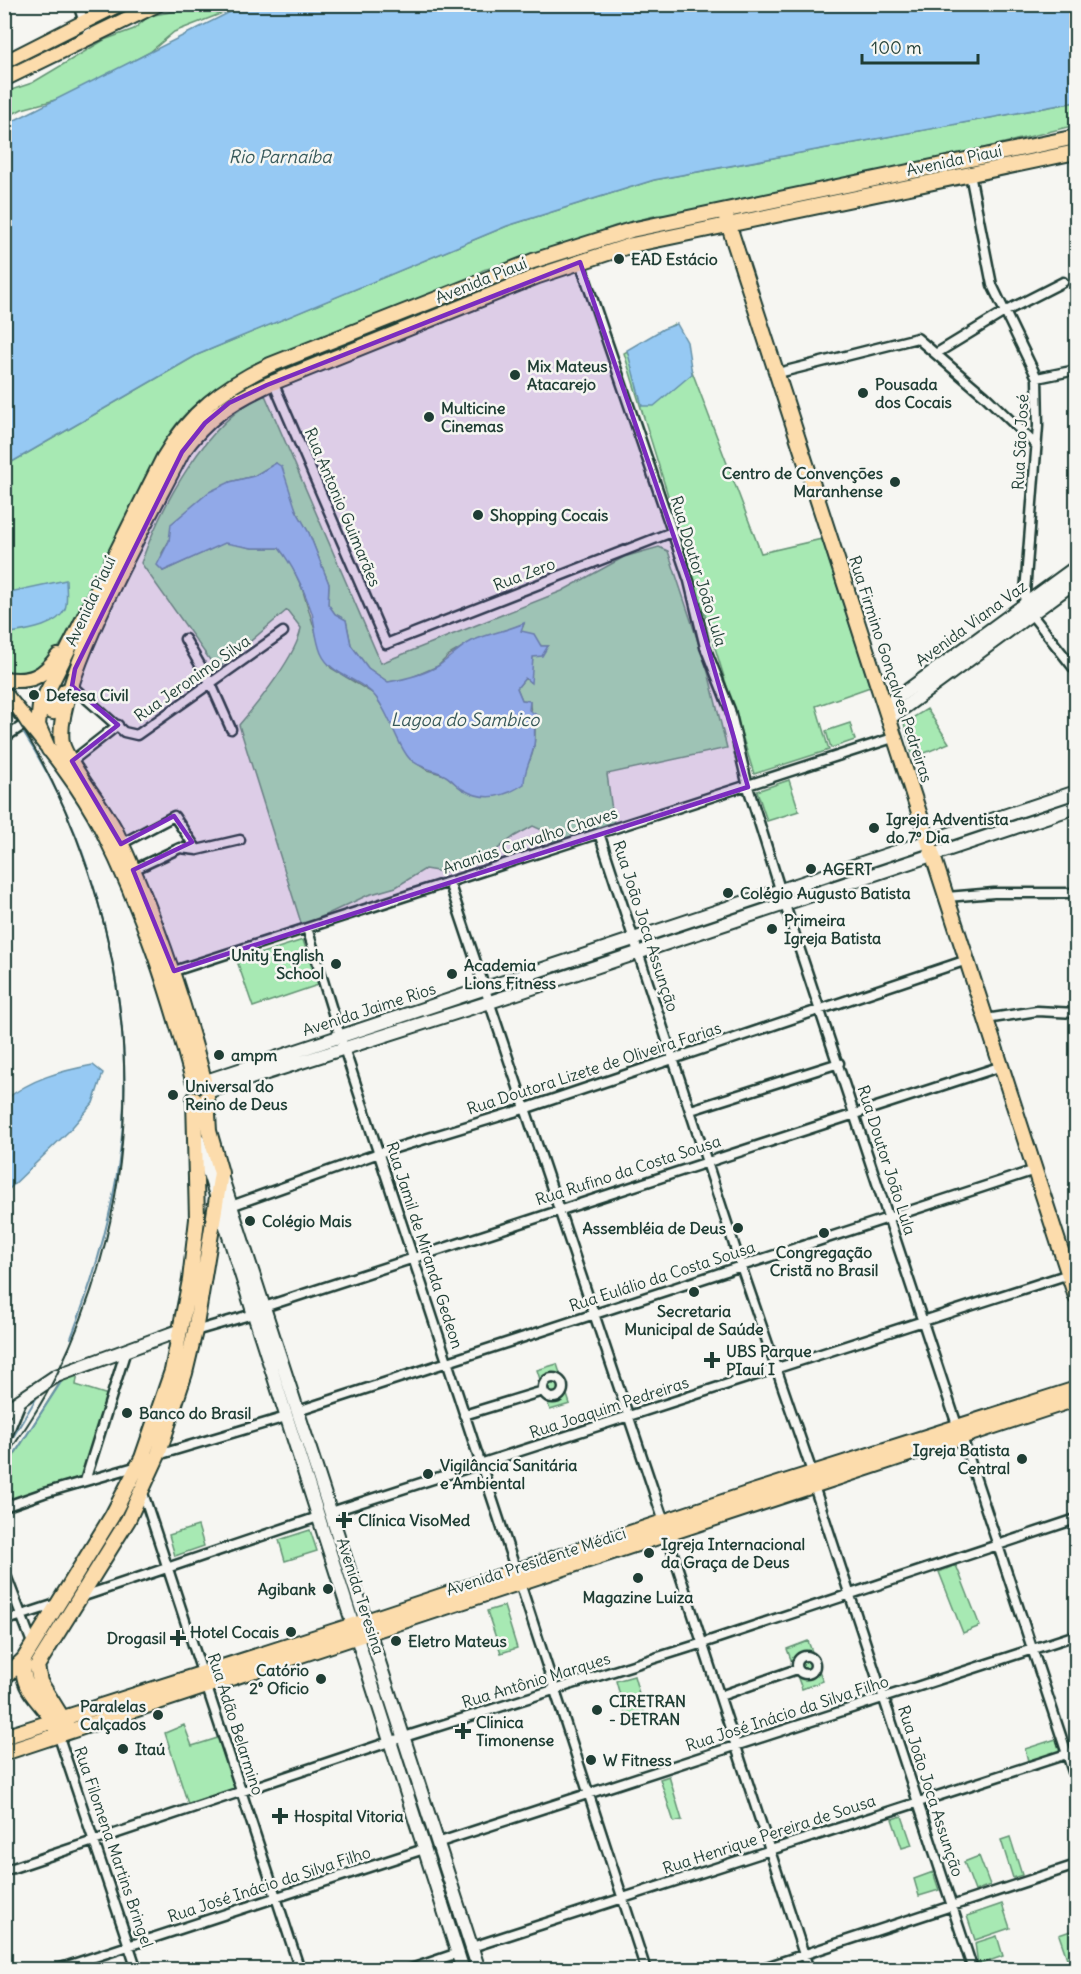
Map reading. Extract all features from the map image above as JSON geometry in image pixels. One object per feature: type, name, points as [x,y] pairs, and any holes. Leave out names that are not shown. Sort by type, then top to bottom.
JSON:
[{"type":"main road","points":[[4,63],[120,4]]},
{"type":"main road","points":[[4,79],[158,4]]},
{"type":"main road","name":"Avenida Piauí","points":[[62,743],[64,720],[75,669],[182,452],[205,423],[229,403],[273,382],[454,308],[723,209],[1077,135]]},
{"type":"main road","name":"Avenida Piauí","points":[[46,744],[38,720],[40,706],[175,438],[195,413],[222,390],[270,365],[533,261],[631,230],[728,224],[1077,152]]},
{"type":"main road","name":"Rua Firmino Gonçalves Pedreiras","points":[[723,209],[1076,1296]]},
{"type":"main road","name":"Avenida Piauí","points":[[4,679],[28,681],[43,673],[82,622]]},
{"type":"main road","points":[[47,695],[44,709],[53,712],[75,669]]},
{"type":"main road","points":[[4,693],[46,744],[86,801],[103,830],[154,952],[202,1088],[195,1130],[196,1281]]},
{"type":"main road","points":[[4,1678],[24,1659],[32,1643],[71,1602],[128,1520],[158,1455],[185,1373],[188,1331],[196,1281],[221,1173],[209,1131],[202,1088],[174,971],[133,870],[109,818],[62,743],[59,730],[54,727],[47,729],[46,744]]},
{"type":"main road","points":[[64,1733],[44,1689],[37,1666],[138,1466],[188,1331]]},
{"type":"main road","name":"Avenida Presidente Médici","points":[[4,1737],[58,1718],[205,1679],[361,1629],[666,1528],[753,1492],[813,1479],[1033,1407],[1077,1389]]},
{"type":"main road","name":"Avenida Presidente Médici","points":[[1033,1407],[1077,1399]]},
{"type":"main road","name":"Avenida Presidente Médici","points":[[666,1528],[757,1506],[813,1479]]},
{"type":"main road","points":[[753,1492],[757,1506]]},
{"type":"main road","points":[[24,1659],[23,1669],[28,1689],[58,1718]]},
{"type":"main road","name":"Avenida Presidente Médici","points":[[4,1752],[64,1733],[205,1679]]},
{"type":"street","points":[[78,4],[88,38]]},
{"type":"street","name":"Rua São José","points":[[970,174],[990,278],[1037,378],[1036,446],[1027,609]]},
{"type":"street","name":"Rua Doutor João Lula","points":[[580,262],[672,532],[697,609],[705,647],[730,710],[748,787],[782,892]]},
{"type":"street","points":[[937,353],[1006,311],[1063,282]]},
{"type":"street","points":[[778,373],[913,338],[924,342],[937,353],[1036,446]]},
{"type":"street","points":[[1037,378],[1077,370]]},
{"type":"street","name":"Rua Antonio Guimarães","points":[[273,382],[386,644]]},
{"type":"street","name":"Rua Zero","points":[[386,644],[672,532]]},
{"type":"street","name":"Avenida Viana Vaz","points":[[888,712],[974,656],[1077,567]]},
{"type":"street","name":"Avenida Viana Vaz","points":[[888,712],[966,645],[1077,581]]},
{"type":"street","points":[[1027,609],[1076,669]]},
{"type":"street","name":"Rua Jeronimo Silva","points":[[72,686],[124,732],[137,735],[283,632]]},
{"type":"street","points":[[185,639],[211,684],[231,729]]},
{"type":"street","points":[[966,645],[974,656]]},
{"type":"street","points":[[4,738],[28,722]]},
{"type":"street","name":"Rua Jeronimo Silva","points":[[72,761],[118,725]]},
{"type":"street","name":"Ananias Carvalho Chaves","points":[[174,971],[748,787],[896,737]]},
{"type":"street","name":"Avenida Jaime Rios","points":[[202,1088],[340,1036],[782,892],[1077,792]]},
{"type":"street","name":"Avenida Jaime Rios","points":[[202,1088],[344,1050],[1077,807]]},
{"type":"street","points":[[121,844],[174,816],[197,850]]},
{"type":"street","points":[[1007,816],[1012,829]]},
{"type":"street","name":"Rua João Joca Assunção","points":[[599,833],[973,1970]]},
{"type":"street","points":[[133,870],[180,848],[197,850],[240,840]]},
{"type":"street","points":[[854,867],[858,880]]},
{"type":"street","points":[[449,882],[561,1209],[809,1970]]},
{"type":"street","points":[[782,892],[785,905]]},
{"type":"street","points":[[947,897],[994,893],[1077,893]]},
{"type":"street","name":"Rua Doutor João Lula","points":[[785,905],[856,1113],[997,1546],[1072,1753],[1077,1781]]},
{"type":"street","points":[[703,916],[708,929]]},
{"type":"street","name":"Rua Jamil de Miranda Gedeon","points":[[307,928],[344,1050],[646,1970]]},
{"type":"street","name":"Rua Doutora Lizete de Oliveira Farias","points":[[231,1206],[379,1153],[527,1108],[967,960]]},
{"type":"street","points":[[986,1019],[1037,1011],[1077,1013]]},
{"type":"street","points":[[691,1110],[839,1063]]},
{"type":"street","name":"Rua Rufino da Costa Sousa","points":[[264,1307],[1002,1066]]},
{"type":"street","name":"Avenida Teresina","points":[[195,1130],[318,1517],[404,1737],[479,1970]]},
{"type":"street","name":"Rua Eulálio da Costa Sousa","points":[[298,1411],[1035,1170]]},
{"type":"street","name":"Avenida Teresina","points":[[221,1173],[331,1512],[392,1742],[443,1912],[463,1970]]},
{"type":"street","name":"Rua Joaquim Pedreiras","points":[[331,1512],[1069,1274]]},
{"type":"street","points":[[4,1411],[56,1376],[126,1350],[253,1314]]},
{"type":"street","points":[[264,1350],[277,1346]]},
{"type":"street","points":[[85,1481],[126,1350]]},
{"type":"street","points":[[464,1415],[543,1391]]},
{"type":"street","points":[[4,1443],[23,1397]]},
{"type":"street","points":[[158,1455],[285,1416]]},
{"type":"street","points":[[298,1455],[311,1451]]},
{"type":"street","points":[[4,1507],[138,1466]]},
{"type":"street","name":"Rua Adão Belarmino","points":[[142,1490],[244,1792],[300,1970]]},
{"type":"street","points":[[4,1621],[71,1602],[318,1517]]},
{"type":"street","name":"Rua Antônio Marques","points":[[4,1871],[404,1737],[556,1691],[1077,1519]]},
{"type":"street","points":[[4,1570],[32,1643]]},
{"type":"street","name":"Rua José Inácio da Silva Filho","points":[[437,1843],[1077,1635]]},
{"type":"street","points":[[720,1696],[797,1669]]},
{"type":"street","name":"Rua Filomena Martins Bringel","points":[[64,1733],[95,1841],[137,1970]]},
{"type":"street","name":"Rua Henrique Pereira de Sousa","points":[[472,1947],[1072,1753]]},
{"type":"street","name":"Rua José Inácio da Silva Filho","points":[[55,1970],[424,1849]]},
{"type":"street","points":[[757,1970],[952,1904],[1077,1865]]},
{"type":"street","points":[[443,1912],[459,1906]]},
{"type":"street","points":[[408,1970],[458,1953]]},
{"type":"highlighted area","points":[[580,262],[689,581],[748,787],[174,971],[133,870],[192,842],[174,816],[121,844],[72,761],[118,725],[72,686],[75,669],[182,452],[205,423],[229,403],[267,385]]},
{"type":"green space","points":[[207,5],[331,5],[256,9],[238,7],[174,32],[150,52],[66,97],[22,109],[5,118],[5,92],[32,83],[104,40],[134,29],[149,16]]},
{"type":"green space","points":[[1076,102],[1076,125],[901,169],[672,215],[658,215],[615,226],[500,268],[485,269],[473,279],[254,366],[201,399],[172,430],[87,597],[53,654],[43,664],[29,671],[5,670],[5,466],[197,355],[507,226],[654,180]]},
{"type":"green space","points":[[674,324],[761,553],[822,539],[870,687],[816,706],[829,750],[754,774],[624,353]]},
{"type":"green space","points":[[265,395],[381,663],[562,591],[624,557],[659,547],[668,551],[708,672],[727,748],[607,774],[614,825],[551,842],[542,830],[533,826],[515,836],[480,862],[443,872],[425,869],[396,887],[368,895],[302,926],[239,725],[285,665],[301,628],[287,610],[217,670],[141,563],[161,516],[189,467],[224,423],[244,407]],"holes":[[[276,463],[296,510],[309,533],[329,584],[328,604],[335,614],[346,620],[351,645],[368,668],[388,682],[408,679],[438,666],[449,655],[473,641],[524,624],[521,631],[542,646],[548,646],[533,657],[530,682],[525,678],[517,688],[522,700],[530,701],[535,729],[534,747],[524,769],[505,779],[463,790],[445,775],[427,770],[410,759],[393,723],[374,694],[331,668],[322,653],[302,588],[290,562],[279,548],[252,548],[226,542],[163,571],[162,553],[169,541],[230,482],[254,476]]]},
{"type":"green space","points":[[927,709],[949,743],[913,758],[904,723]]},
{"type":"green space","points":[[850,723],[855,740],[831,748],[826,731]]},
{"type":"green space","points":[[789,780],[799,811],[767,821],[757,791]]},
{"type":"green space","points":[[303,940],[318,985],[253,1007],[237,961]]},
{"type":"green space","points":[[557,1364],[570,1404],[550,1410],[537,1370]]},
{"type":"green space","points":[[78,1372],[76,1385],[108,1395],[82,1476],[5,1501],[5,1470],[64,1376]]},
{"type":"green space","points":[[198,1526],[204,1546],[175,1556],[169,1535]]},
{"type":"green space","points":[[310,1530],[317,1551],[285,1561],[279,1540]]},
{"type":"green space","points":[[956,1565],[980,1626],[963,1633],[939,1572]]},
{"type":"green space","points":[[504,1606],[517,1648],[501,1653],[487,1611]]},
{"type":"green space","points":[[808,1641],[823,1681],[802,1689],[787,1649]]},
{"type":"green space","points":[[634,1676],[646,1718],[628,1724],[616,1681]]},
{"type":"green space","points":[[184,1725],[192,1746],[221,1737],[238,1789],[189,1807],[165,1733]]},
{"type":"green space","points":[[1056,1739],[1060,1752],[1028,1761],[1025,1749]]},
{"type":"green space","points":[[669,1776],[682,1820],[674,1822],[660,1779]]},
{"type":"green space","points":[[902,1816],[912,1845],[902,1848],[892,1819]]},
{"type":"green space","points":[[1010,1837],[1022,1875],[1013,1878],[1001,1840]]},
{"type":"green space","points":[[979,1856],[990,1885],[975,1891],[964,1862]]},
{"type":"green space","points":[[933,1872],[939,1890],[919,1896],[914,1879]]},
{"type":"green space","points":[[1002,1904],[1010,1928],[975,1940],[967,1916]]},
{"type":"green space","points":[[1076,1929],[1076,1962],[1069,1964],[1059,1935]]},
{"type":"green space","points":[[997,1936],[1003,1956],[978,1965],[975,1943]]},
{"type":"water","name":"Rio Parnaíba","points":[[246,4],[1076,5],[1076,102],[654,180],[507,226],[197,355],[5,466],[5,125]]},
{"type":"water","points":[[677,324],[687,342],[692,374],[654,406],[642,406],[627,350],[663,329]]},
{"type":"water","name":"Lagoa do Sambico","points":[[276,463],[282,467],[296,510],[309,533],[329,584],[328,604],[335,614],[346,620],[351,645],[368,668],[388,682],[426,672],[472,641],[524,623],[521,631],[534,634],[541,646],[548,646],[542,656],[533,657],[531,683],[525,678],[517,688],[522,700],[530,701],[529,710],[538,716],[535,723],[533,750],[524,784],[502,795],[480,796],[462,789],[446,776],[418,765],[410,759],[401,747],[384,710],[374,695],[361,684],[331,667],[321,653],[306,596],[279,548],[252,548],[225,543],[163,571],[157,565],[169,541],[171,524],[209,492],[230,482],[254,476]]},
{"type":"water","points":[[66,580],[66,606],[61,615],[38,628],[5,634],[5,593]]},
{"type":"water","points":[[93,1065],[103,1073],[93,1103],[68,1132],[5,1193],[5,1100],[46,1077]]},
{"type":"waterway","points":[[21,729],[69,818],[87,867],[114,970],[121,1022],[124,1073],[123,1123],[116,1178],[98,1259],[71,1338]]},
{"type":"waterway","points":[[4,1470],[63,1379]]},
{"type":"waterway","points":[[4,1452],[40,1392]]},
{"type":"tram line","points":[[4,70],[137,4]]},
{"type":"railway","points":[[4,701],[30,740],[52,781],[87,867],[106,931],[118,995],[124,1059],[123,1124],[117,1187],[103,1250],[83,1313],[57,1374],[39,1407],[4,1460]]},
{"type":"place","name":"EAD Estácio","points":[[619,259]]},
{"type":"place","name":"Mix Mateus Atacarejo","points":[[515,375]]},
{"type":"place","name":"Pousada dos Cocais","points":[[863,393]]},
{"type":"place","name":"Multicine Cinemas","points":[[429,417]]},
{"type":"place","name":"Centro de Convenções Maranhense","points":[[895,482]]},
{"type":"place","name":"Shopping Cocais","points":[[478,515]]},
{"type":"place","name":"Defesa Civil","points":[[34,695]]},
{"type":"place","name":"Igreja Adventista do 7º Dia","points":[[874,828]]},
{"type":"place","name":"AGERT","points":[[811,869]]},
{"type":"place","name":"Colégio Augusto Batista","points":[[728,893]]},
{"type":"place","name":"Primeira Igreja Batista","points":[[772,929]]},
{"type":"place","name":"Unity English School","points":[[336,964]]},
{"type":"place","name":"Academia Lions Fitness","points":[[452,974]]},
{"type":"place","name":"ampm","points":[[219,1055]]},
{"type":"place","name":"Universal do Reino de Deus","points":[[173,1095]]},
{"type":"place","name":"Colégio Mais","points":[[250,1221]]},
{"type":"place","name":"Assembléia de Deus","points":[[738,1228]]},
{"type":"place","name":"Congregação Cristã no Brasil","points":[[824,1233]]},
{"type":"place","name":"Secretaria Municipal de Saúde","points":[[694,1292]]},
{"type":"place","name":"UBS Parque PIauí I","points":[[712,1360]]},
{"type":"place","name":"Banco do Brasil","points":[[127,1413]]},
{"type":"place","name":"Igreja Batista Central","points":[[1022,1459]]},
{"type":"place","name":"Vigilância Sanitária e Ambiental","points":[[428,1474]]},
{"type":"place","name":"Clínica VisoMed","points":[[344,1520]]},
{"type":"place","name":"Igreja Internacional da Graça de Deus","points":[[649,1553]]},
{"type":"place","name":"Magazine Luiza","points":[[638,1578]]},
{"type":"place","name":"Agibank","points":[[328,1589]]},
{"type":"place","name":"Hotel Cocais","points":[[291,1632]]},
{"type":"place","name":"Drogasil","points":[[178,1638]]},
{"type":"place","name":"Eletro Mateus","points":[[396,1641]]},
{"type":"place","name":"Catório 2° Oficio","points":[[321,1679]]},
{"type":"place","name":"CIRETRAN - DETRAN","points":[[597,1710]]},
{"type":"place","name":"Paralelas Calçados","points":[[158,1715]]},
{"type":"place","name":"Clinica Timonense","points":[[463,1731]]},
{"type":"place","name":"Itaú","points":[[123,1749]]},
{"type":"place","name":"W Fitness","points":[[591,1760]]},
{"type":"place","name":"Hospital Vitoria","points":[[280,1816]]}]
